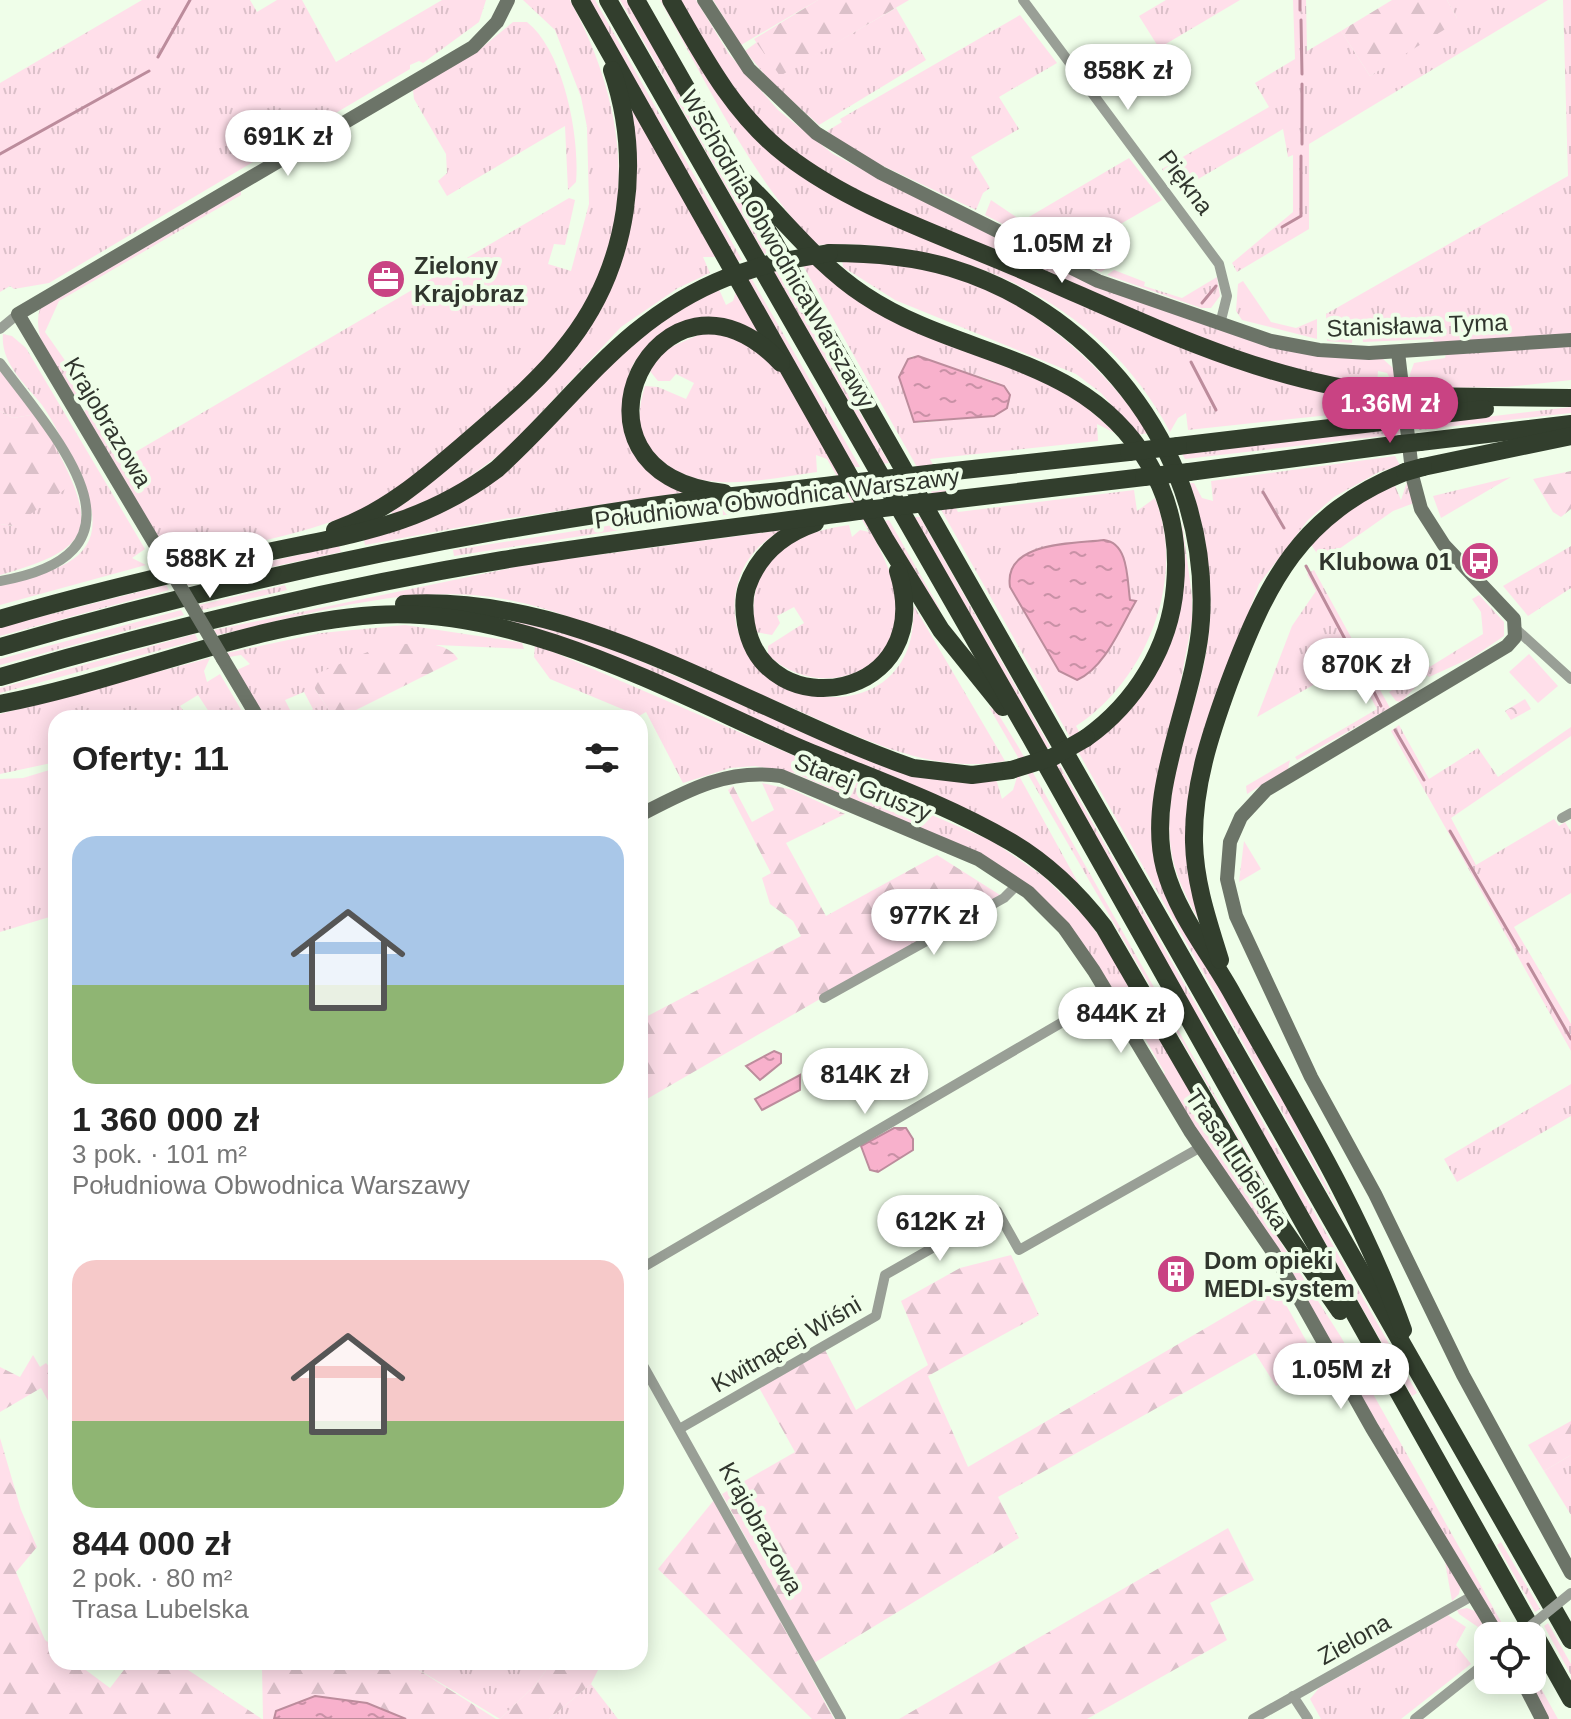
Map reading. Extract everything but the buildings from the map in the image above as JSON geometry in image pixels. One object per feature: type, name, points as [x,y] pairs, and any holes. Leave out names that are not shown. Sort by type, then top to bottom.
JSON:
[{"type":"highway","points":[[580,0],[885,539],[941,630],[972,672],[1030,736],[1385,1374],[1571,1699]]},
{"type":"highway","name":"Wschodnia Obwodnica Warszawy","points":[[608,0],[1030,736]]},
{"type":"highway","points":[[636,0],[1571,1640]]},
{"type":"highway","points":[[671,0],[739,109],[774,145],[819,178],[981,252],[1239,362],[1319,384],[1393,395],[1571,399]]},
{"type":"highway","points":[[291,547],[379,511],[410,489],[539,377],[589,313],[618,245],[628,182],[625,122],[619,90],[598,34]]},
{"type":"highway","points":[[0,704],[311,620],[376,607],[437,602],[493,607],[575,627],[913,768],[972,775],[1011,770],[1053,757],[1086,738],[1112,717],[1142,681],[1162,643],[1174,596],[1177,569],[1171,517],[1154,471],[1139,446],[1100,405],[1068,382],[922,327],[864,295],[824,264],[730,167]]},
{"type":"highway","points":[[0,619],[291,547],[385,528],[418,517],[474,486],[524,445],[596,366],[639,327],[681,298],[728,277],[772,263],[829,253],[915,259],[987,280],[1020,296],[1081,338],[1104,360],[1156,430],[1171,460],[1191,519],[1201,592],[1197,659],[1163,798],[1161,843],[1165,867],[1183,913],[1227,982],[1319,1147],[1382,1271],[1416,1367]]},
{"type":"highway","points":[[751,496],[691,486],[660,470],[646,456],[636,439],[631,420],[630,400],[636,376],[652,351],[667,339],[684,330],[715,327],[751,337],[795,379]]},
{"type":"highway","name":"Południowa Obwodnica Warszawy","points":[[0,647],[206,592],[393,551],[631,509],[1571,399]]},
{"type":"highway","name":"Południowa Obwodnica Warszawy","points":[[0,677],[236,613],[388,581],[571,549],[1571,424]]},
{"type":"highway","points":[[1227,982],[1201,902],[1194,844],[1196,794],[1214,724],[1259,607],[1288,556],[1329,514],[1355,496],[1414,469],[1571,436]]},
{"type":"highway","points":[[858,511],[811,524],[789,535],[762,558],[752,573],[745,593],[748,633],[753,647],[773,670],[807,686],[835,687],[863,680],[889,658],[898,642],[906,609],[904,589],[885,539]]},
{"type":"highway","points":[[245,640],[374,615],[461,618],[503,626],[574,650],[1011,842],[1075,891],[1104,927],[1261,1197],[1385,1374]]},
{"type":"street","points":[[0,329],[18,314],[473,47],[497,22],[508,0]]},
{"type":"street","points":[[704,0],[724,34],[759,81],[800,120],[837,148],[1072,269],[1220,324]]},
{"type":"street","name":"Piękna","points":[[1023,0],[1219,264],[1227,296],[1220,324]]},
{"type":"street","name":"Krajobrazowa","points":[[18,314],[253,710]]},
{"type":"street","name":"Stanisława Tyma","points":[[1220,324],[1271,341],[1319,350],[1398,352],[1571,340]]},
{"type":"street","points":[[1398,352],[1413,479],[1421,509],[1444,545],[1514,619],[1517,630],[1571,679]]},
{"type":"street","points":[[0,363],[41,412],[82,489],[88,511],[83,539],[69,555],[51,565],[0,581]]},
{"type":"street","points":[[1517,630],[1507,646],[1288,775],[1250,806],[1235,829],[1228,855],[1227,879],[1236,916],[1311,1077],[1381,1206],[1463,1375],[1571,1573]]},
{"type":"street","name":"Starej Gruszy","points":[[648,811],[721,777],[746,773],[781,776],[958,850],[1018,884]]},
{"type":"street","points":[[824,998],[1004,898],[1018,884]]},
{"type":"street","name":"Trasa Lubelska","points":[[1018,884],[1064,928],[1109,995],[1201,1147],[1273,1252],[1372,1428],[1490,1622]]},
{"type":"street","points":[[648,1264],[1109,995]]},
{"type":"street","name":"Kwitnącej Wiśni","points":[[681,1428],[876,1316],[885,1275],[997,1211],[1019,1250],[1201,1147]]},
{"type":"street","name":"Krajobrazowa","points":[[648,1373],[841,1719]]},
{"type":"street","points":[[1535,1622],[1571,1593]]},
{"type":"street","name":"Zielona","points":[[1253,1719],[1474,1595]]},
{"type":"street","points":[[1415,1719],[1474,1672]]},
{"type":"street","points":[[1529,1694],[1542,1719]]},
{"type":"street","points":[[1293,1696],[1308,1719]]},
{"type":"green space","points":[[142,0],[250,0],[257,12],[277,0],[302,0],[336,62],[442,0],[486,0],[479,22],[423,63],[419,61],[410,65],[410,69],[49,283],[14,289],[10,286],[0,292],[0,83]]},
{"type":"green space","points":[[523,0],[570,0],[591,44],[607,89],[616,134],[619,179],[614,224],[602,267],[581,310],[551,351],[524,379],[427,467],[386,497],[349,515],[299,532],[173,561],[180,548],[178,537],[163,545],[85,410],[96,404],[132,454],[569,198],[575,200],[565,245],[554,244],[548,264],[571,271],[589,204],[587,127],[581,97],[555,30]]},
{"type":"green space","points":[[589,0],[595,0],[742,260],[737,261]]},
{"type":"green space","points":[[620,0],[626,0],[770,253],[764,254]]},
{"type":"green space","points":[[660,0],[664,0],[784,159],[1198,351],[1395,399],[1396,408],[1188,430],[1186,413],[1178,418],[1170,432],[1141,387],[1107,347],[1066,314],[1022,287],[973,266],[922,252],[870,245],[816,245],[792,218],[750,159]]},
{"type":"green space","points":[[676,0],[696,0],[729,54],[778,110],[833,154],[913,196],[1190,319],[1383,359],[1394,369],[1395,388],[1387,373],[1378,371],[1377,384],[1368,387],[1253,360],[881,202],[804,162],[743,106]]},
{"type":"green space","points":[[713,0],[818,0],[741,45]]},
{"type":"green space","points":[[818,0],[909,0],[780,76],[754,39]]},
{"type":"green space","points":[[1166,0],[1240,0],[1159,48],[1139,16]]},
{"type":"green space","points":[[1293,0],[1306,0],[1307,51],[1341,31],[1370,76],[1457,18],[1447,0],[1548,0],[1309,144],[1309,229],[1237,272],[1232,263],[1293,212],[1293,155],[1288,157],[1283,129],[1178,191],[1162,169],[1269,107],[1255,83],[1295,59]]},
{"type":"green space","points":[[1392,0],[1447,0],[1457,18],[1455,23],[1370,76],[1341,31]]},
{"type":"green space","points":[[1563,0],[1571,0],[1571,335],[1434,343],[1433,339],[1363,342],[1362,334],[1353,332],[1352,343],[1327,341],[1326,314],[1568,176]]},
{"type":"green space","points":[[896,8],[926,60],[819,125],[770,81],[745,51],[757,42],[780,75]]},
{"type":"green space","points":[[1020,15],[1057,63],[999,97],[1019,129],[971,157],[990,188],[983,193],[976,210],[856,153],[827,131],[842,122],[840,119]]},
{"type":"green space","points":[[513,22],[527,22],[540,35],[560,74],[572,120],[576,182],[568,190],[565,126],[447,196],[438,181],[447,173],[446,154],[414,99],[413,90],[479,50]]},
{"type":"green space","points":[[629,94],[716,257],[703,257],[710,273],[678,288],[621,327],[507,449],[453,489],[393,515],[390,511],[536,391],[630,225],[637,165]]},
{"type":"green space","points":[[1129,158],[1162,200],[1098,237],[1108,256],[1122,248],[1125,253],[1104,265],[1107,268],[1101,272],[1057,252],[1060,244],[1055,242],[1052,249],[985,215],[991,200],[1022,221]]},
{"type":"green space","points":[[241,188],[241,195],[59,301],[45,332],[90,396],[78,402],[48,356],[39,331],[41,306]]},
{"type":"green space","points":[[842,259],[915,266],[950,275],[985,288],[1018,306],[1048,327],[1104,377],[1149,433],[1138,435],[1101,393],[1076,374],[895,300],[843,267]]},
{"type":"green space","points":[[814,263],[1072,395],[1117,434],[1097,424],[1098,441],[930,459],[958,512],[1134,490],[1137,511],[1155,498],[1164,529],[1166,561],[1163,593],[1141,655],[1123,682],[1101,706],[1076,726],[1087,746],[1130,710],[1156,670],[1178,595],[1182,522],[1192,596],[1192,621],[1152,835],[1345,1223],[802,264]],"holes":[[[912,356],[995,381],[994,416],[918,423],[899,377]],[[1104,540],[1112,543],[1122,555],[1130,601],[1135,602],[1091,670],[1033,550]]]},
{"type":"green space","points":[[777,269],[889,463],[882,464],[771,270]]},
{"type":"green space","points":[[1114,270],[1145,282],[1144,286],[1182,298],[1217,277],[1220,296],[1211,308],[1201,308],[1107,275]]},
{"type":"green space","points":[[750,276],[860,467],[853,467],[744,277]]},
{"type":"green space","points":[[1243,281],[1271,322],[1296,328],[1317,319],[1317,339],[1242,320],[1236,311],[1238,284]]},
{"type":"green space","points":[[718,287],[726,305],[733,301],[736,291],[774,345],[732,324],[669,336],[653,343],[636,360],[625,393],[626,428],[694,491],[504,519],[365,545],[364,540],[423,521],[483,490],[515,463],[624,346]]},
{"type":"green space","points":[[703,333],[734,336],[778,369],[825,442],[880,550],[897,595],[896,622],[888,644],[874,661],[856,672],[835,678],[812,677],[789,670],[768,655],[768,646],[804,623],[794,607],[777,616],[780,623],[772,635],[755,632],[756,587],[763,570],[774,556],[805,536],[826,529],[849,525],[852,537],[860,530],[869,532],[827,459],[816,455],[817,472],[754,481],[711,481],[691,477],[673,468],[656,455],[645,439],[640,414],[645,386],[658,387],[686,399],[694,383],[676,374],[670,381],[658,381],[649,370],[664,350]]},
{"type":"green space","points":[[3,334],[12,336],[26,348],[145,549],[132,558],[146,565],[0,605],[0,583],[52,570],[84,549],[91,534],[92,516],[87,492],[55,427],[10,364],[3,345]]},
{"type":"green space","points":[[1571,345],[1571,380],[1507,387],[1425,388],[1425,377],[1417,380],[1412,389],[1410,374],[1414,363],[1445,358],[1446,354]]},
{"type":"green space","points":[[0,371],[37,414],[13,418],[0,411]]},
{"type":"green space","points":[[1571,407],[1571,413],[1419,430],[1418,425]]},
{"type":"green space","points":[[0,411],[13,418],[37,414],[53,442],[68,487],[14,526],[0,524]]},
{"type":"green space","points":[[1399,428],[1400,434],[1185,459],[1182,454]]},
{"type":"green space","points":[[53,442],[77,494],[81,514],[79,530],[71,543],[55,555],[0,575],[0,524],[14,526]]},
{"type":"green space","points":[[1395,456],[1400,465],[1379,472],[1334,497],[1308,520],[1259,584],[1199,748],[1202,926],[1179,880],[1170,838],[1173,785],[1201,679],[1209,632],[1210,588],[1206,545],[1190,483],[1194,483],[1202,498],[1213,501],[1211,481]]},
{"type":"green space","points":[[1571,471],[1571,509],[1561,517],[1553,512],[1533,479]]},
{"type":"green space","points":[[1511,477],[1441,518],[1433,496]]},
{"type":"green space","points":[[1408,479],[1414,503],[1393,511],[1322,561],[1308,540],[1393,481],[1401,500]]},
{"type":"green space","points":[[839,496],[842,501],[691,519],[454,556],[453,550],[651,519]]},
{"type":"green space","points":[[913,517],[920,517],[1050,747],[1045,749]]},
{"type":"green space","points":[[889,520],[940,609],[939,613],[884,521]]},
{"type":"green space","points":[[782,530],[752,555],[738,581],[737,627],[750,656],[774,678],[802,692],[834,697],[864,692],[890,676],[908,648],[914,606],[1005,761],[951,763],[898,751],[592,625],[509,600],[472,595],[399,597],[362,602],[217,635],[214,630],[530,564]]},
{"type":"green space","points":[[339,546],[341,552],[188,585],[184,580]]},
{"type":"green space","points":[[1571,546],[1571,588],[1528,616],[1503,586]]},
{"type":"green space","points":[[1314,570],[1390,708],[1297,760],[1295,757],[1377,709],[1352,663],[1257,717],[1292,626],[1316,591],[1307,574]]},
{"type":"green space","points":[[166,585],[169,590],[0,636],[0,627]]},
{"type":"green space","points":[[285,585],[287,590],[202,610],[199,605]]},
{"type":"green space","points":[[1479,595],[1504,622],[1504,636],[1473,657],[1429,677],[1427,675],[1401,702],[1396,701],[1389,692],[1483,634],[1481,612],[1472,599]]},
{"type":"green space","points":[[181,610],[184,615],[0,665],[0,659]]},
{"type":"green space","points":[[509,621],[543,624],[622,653],[875,762],[996,779],[1002,799],[1013,790],[1018,774],[1081,888],[1055,865],[536,629]]},
{"type":"green space","points":[[405,625],[522,643],[524,649],[437,645],[315,689],[329,710],[312,710],[304,692],[285,700],[290,710],[260,710],[237,670],[250,664],[241,655],[229,657],[227,653],[321,633]]},
{"type":"green space","points":[[195,634],[198,640],[0,693],[0,688]]},
{"type":"green space","points":[[535,644],[992,841],[1043,876],[1085,917],[1102,940],[1251,1196],[1341,1337],[1501,1622],[1495,1622],[1347,1372],[1161,1077],[1165,1073],[1099,968],[983,856],[794,773],[755,766],[730,768],[683,783],[648,716],[648,710],[625,710],[550,679],[534,657]]},
{"type":"green space","points":[[384,645],[434,645],[452,652],[458,659],[356,710],[329,710],[315,689],[316,674]]},
{"type":"green space","points":[[1529,654],[1558,686],[1538,703],[1509,672]]},
{"type":"green space","points":[[210,658],[204,671],[207,682],[220,674],[241,710],[208,710],[198,695],[180,706],[183,710],[48,710],[48,764],[0,774],[0,714]]},
{"type":"green space","points":[[1525,699],[1531,709],[1511,720],[1505,711]]},
{"type":"green space","points":[[989,707],[997,712],[1019,748],[1295,1237]]},
{"type":"green space","points":[[1399,725],[1429,779],[1478,748],[1498,777],[1571,727],[1571,736],[1451,818],[1476,865],[1554,819],[1559,826],[1565,822],[1571,832],[1571,893],[1514,927],[1571,1024],[1571,1051],[1391,731]]},
{"type":"green space","points":[[1290,760],[1288,769],[1247,794],[1246,786]]},
{"type":"green space","points":[[1058,762],[1417,1393],[1412,1396],[1053,763]]},
{"type":"green space","points":[[48,770],[48,917],[0,932],[0,779],[23,778]]},
{"type":"green space","points":[[762,783],[793,790],[845,814],[786,843],[826,916],[937,855],[1000,895],[648,1098],[648,1016],[801,936],[793,921],[770,904],[762,878],[771,873],[728,790],[733,786],[752,822],[774,810]]},
{"type":"green space","points":[[1244,841],[1261,869],[1239,882]]},
{"type":"green space","points":[[1571,1084],[1571,1116],[1457,1182],[1444,1159]]},
{"type":"green space","points":[[1011,1255],[1039,1315],[928,1376],[968,1467],[1276,1287],[1317,1360],[1276,1386],[1255,1353],[998,1497],[1019,1538],[814,1663],[722,1494],[795,1452],[757,1384],[823,1346],[856,1410],[928,1365],[901,1301],[960,1268]]},
{"type":"green space","points":[[33,1355],[40,1367],[46,1363],[48,1401],[41,1388],[0,1412],[0,1367],[20,1377]]},
{"type":"green space","points":[[1571,1421],[1571,1455],[1544,1471],[1528,1445]]},
{"type":"green space","points":[[0,1438],[21,1510],[37,1547],[16,1572],[48,1642],[48,1670],[86,1670],[110,1688],[124,1670],[188,1670],[262,1719],[0,1719]]},
{"type":"green space","points":[[1571,1455],[1571,1515],[1544,1471]]},
{"type":"green space","points":[[714,1500],[834,1719],[812,1719],[658,1569]]},
{"type":"green space","points":[[1228,1528],[1254,1580],[1210,1603],[1227,1640],[1087,1719],[899,1719]]},
{"type":"green space","points":[[1501,1542],[1540,1609],[1535,1612],[1497,1545]]},
{"type":"green space","points":[[1443,1551],[1461,1583],[1459,1594],[1452,1601]]},
{"type":"green space","points":[[1467,1608],[1477,1612],[1483,1622],[1474,1624],[1457,1610]]},
{"type":"green space","points":[[1448,1615],[1466,1627],[1456,1645],[1471,1664],[1401,1719],[1321,1719],[1310,1699],[1319,1688]]},
{"type":"green space","points":[[1548,1623],[1571,1664],[1571,1675],[1546,1630]]},
{"type":"green space","points":[[262,1670],[419,1670],[496,1719],[263,1719]]},
{"type":"green space","points":[[419,1670],[546,1670],[500,1719]]},
{"type":"green space","points":[[546,1670],[598,1670],[591,1684],[549,1719],[500,1719]]},
{"type":"green space","points":[[591,1684],[618,1719],[549,1719]]},
{"type":"green space","points":[[1535,1694],[1544,1694],[1558,1719],[1548,1719]]},
{"type":"water","points":[[918,356],[1004,386],[1010,395],[1007,408],[994,416],[914,422],[899,377],[908,359]]},
{"type":"water","points":[[1104,540],[1118,548],[1122,555],[1130,600],[1136,601],[1104,656],[1077,680],[1059,671],[1010,587],[1011,572],[1018,561],[1043,548]]},
{"type":"water","points":[[774,1051],[781,1054],[781,1063],[760,1080],[746,1066]]},
{"type":"water","points":[[800,1075],[800,1090],[762,1110],[755,1099]]},
{"type":"water","points":[[894,1128],[906,1128],[913,1139],[913,1150],[878,1172],[870,1170],[861,1146]]},
{"type":"water","points":[[315,1696],[367,1703],[406,1719],[274,1719],[276,1711]]},
{"type":"waterway","points":[[158,57],[190,0]]},
{"type":"waterway","points":[[1300,0],[1300,10]]},
{"type":"waterway","points":[[1301,20],[1302,74]]},
{"type":"waterway","points":[[0,154],[149,71]]},
{"type":"waterway","points":[[1302,84],[1302,144]]},
{"type":"waterway","points":[[1282,227],[1301,216],[1301,156]]},
{"type":"waterway","points":[[1202,303],[1216,286]]},
{"type":"waterway","points":[[1191,362],[1216,410]]},
{"type":"waterway","points":[[1263,492],[1284,528]]},
{"type":"waterway","points":[[1306,566],[1354,656]]},
{"type":"waterway","points":[[1361,666],[1381,706]]},
{"type":"waterway","points":[[1395,730],[1424,780]]},
{"type":"waterway","points":[[1450,831],[1519,950]]},
{"type":"waterway","points":[[1528,964],[1571,1039]]},
{"type":"place","name":"Zielony Krajobraz","points":[[386,279]]},
{"type":"place","name":"Klubowa 01","points":[[1480,561]]},
{"type":"place","name":"Dom opieki MEDI-system","points":[[1176,1274]]}]
